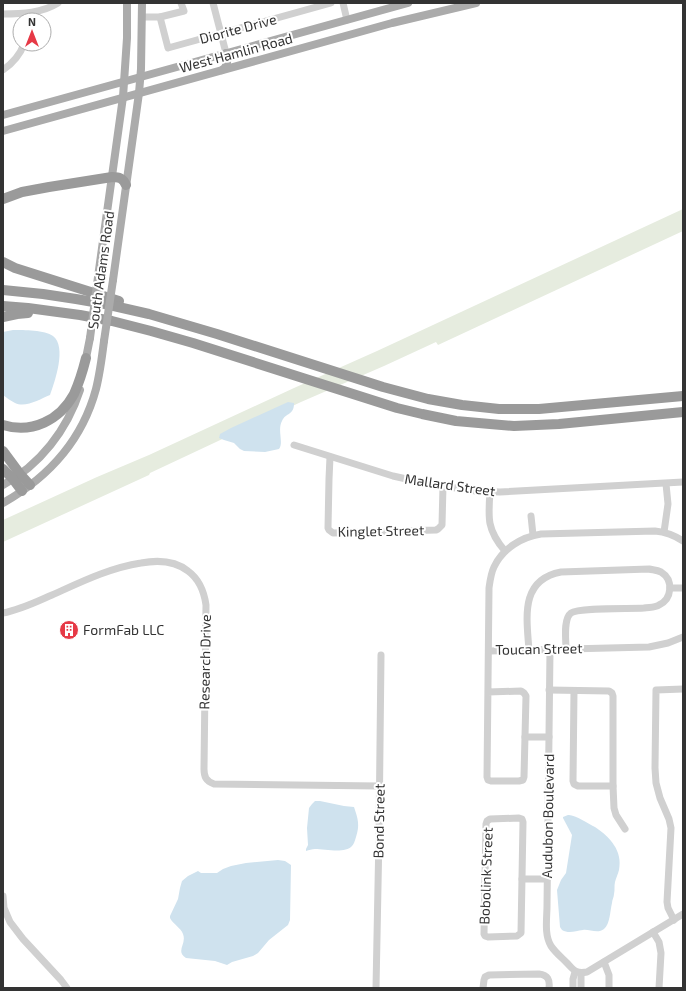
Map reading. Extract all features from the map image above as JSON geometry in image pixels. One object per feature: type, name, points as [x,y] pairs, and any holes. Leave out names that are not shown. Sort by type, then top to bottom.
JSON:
[{"type":"highway","points":[[3,199],[22,192],[112,177],[119,177],[125,181],[126,185]]},
{"type":"highway","points":[[3,262],[36,275],[108,296],[168,319]]},
{"type":"highway","points":[[3,290],[59,296],[128,308],[434,401],[499,409],[529,409],[683,396]]},
{"type":"highway","points":[[3,306],[66,313],[112,321],[164,334],[397,408],[456,421],[520,426],[553,425],[683,412]]},
{"type":"highway","points":[[3,317],[24,313],[66,313]]},
{"type":"highway","points":[[3,425],[19,428],[30,427],[46,422],[59,413],[66,406],[74,393],[86,358]]},
{"type":"highway","points":[[3,451],[16,477],[26,488]]},
{"type":"highway","points":[[3,469],[16,477]]},
{"type":"main road","name":"South Adams Road","points":[[3,485],[33,464],[48,449],[66,423],[78,394],[90,338],[123,97],[127,38],[127,3]]},
{"type":"main road","name":"South Adams Road","points":[[3,503],[45,474],[60,458],[74,439],[85,419],[96,390],[139,93],[142,3]]},
{"type":"main road","name":"West Hamlin Road","points":[[3,115],[408,3]]},
{"type":"main road","name":"West Hamlin Road","points":[[3,130],[392,23],[476,3]]},
{"type":"main road","points":[[392,23],[395,17],[393,8]]},
{"type":"main road","points":[[261,60],[257,52],[262,43]]},
{"type":"main road","points":[[222,70],[227,64],[228,58],[226,53]]},
{"type":"street","points":[[38,12],[58,3]]},
{"type":"street","points":[[142,17],[160,17],[184,11],[182,3]]},
{"type":"street","points":[[213,3],[226,53]]},
{"type":"street","name":"Diorite Drive","points":[[160,17],[168,48],[331,3]]},
{"type":"street","points":[[343,3],[347,20]]},
{"type":"street","points":[[3,70],[10,65],[21,52]]},
{"type":"street","name":"Mallard Street","points":[[294,445],[382,473],[411,480],[490,492],[683,482]]},
{"type":"street","name":"Kinglet Street","points":[[330,457],[328,528],[333,533],[436,530],[442,525],[443,486]]},
{"type":"street","points":[[664,532],[668,504],[666,484]]},
{"type":"street","points":[[490,492],[489,512],[492,531],[498,543],[505,551]]},
{"type":"street","points":[[530,516],[533,535]]},
{"type":"street","name":"Toucan Street","points":[[683,541],[664,532],[640,531],[533,535],[517,542],[505,551],[497,561],[491,576],[489,588],[489,651],[658,646],[676,641],[683,637]]},
{"type":"street","name":"Research Drive","points":[[3,613],[20,609],[87,578],[121,567],[138,563],[158,561],[181,566],[190,572],[198,581],[204,594],[206,605],[204,774],[206,780],[214,784],[379,786]]},
{"type":"street","points":[[529,651],[528,600],[535,586],[549,575],[561,572],[649,569],[656,570],[664,574],[670,588],[669,594],[665,601],[654,607],[579,610],[571,613],[566,624],[566,649]]},
{"type":"street","points":[[670,588],[683,588]]},
{"type":"street","name":"Audubon Boulevard","points":[[550,650],[547,932],[549,942],[555,951],[578,972]]},
{"type":"street","points":[[488,692],[521,692],[526,696],[523,780],[491,781],[488,780],[487,777],[488,692],[489,651]]},
{"type":"street","name":"Bond Street","points":[[376,988],[381,655]]},
{"type":"street","points":[[674,920],[668,905],[671,828],[658,792],[656,776],[656,690],[683,689]]},
{"type":"street","points":[[549,690],[612,692],[613,786],[615,812],[625,829]]},
{"type":"street","points":[[574,691],[574,784],[578,786],[613,786]]},
{"type":"street","points":[[525,737],[549,737]]},
{"type":"street","name":"Bobolink Street","points":[[522,819],[522,879],[521,933],[517,936],[485,936],[487,820],[522,819]]},
{"type":"street","points":[[522,879],[547,879]]},
{"type":"street","points":[[3,896],[4,908],[10,922],[67,988]]},
{"type":"street","points":[[578,972],[591,971],[683,914]]},
{"type":"street","points":[[653,932],[659,942],[661,953],[659,988]]},
{"type":"street","points":[[604,962],[610,979],[609,988]]},
{"type":"street","points":[[573,988],[573,979],[578,972]]},
{"type":"street","points":[[578,972],[580,988]]},
{"type":"street","points":[[483,988],[485,977],[489,975],[539,974],[545,975],[548,978],[550,988]]},
{"type":"shaded area","points":[[683,209],[683,231],[438,345],[436,342],[301,402],[150,473],[149,475],[3,542],[3,520],[377,351]]},
{"type":"water","points":[[13,330],[34,331],[49,334],[57,341],[59,348],[59,364],[50,395],[28,404],[15,403],[3,395],[3,332]]},
{"type":"water","points":[[288,402],[294,403],[294,407],[293,410],[284,418],[281,425],[281,443],[279,449],[265,452],[244,451],[234,443],[219,438],[220,434],[231,428]]},
{"type":"water","points":[[315,801],[354,807],[358,825],[356,837],[352,846],[345,850],[312,849],[306,851],[308,845],[307,828],[309,808]]},
{"type":"water","points":[[568,815],[578,818],[606,835],[614,845],[619,857],[619,870],[615,882],[610,917],[608,924],[602,930],[567,932],[562,930],[560,927],[557,890],[566,873],[572,835],[563,818]]},
{"type":"water","points":[[278,860],[285,861],[291,865],[290,920],[288,925],[269,940],[258,953],[227,965],[215,961],[186,958],[181,953],[184,941],[183,934],[170,918],[178,899],[182,881],[198,871],[201,873],[217,873],[231,866]]},
{"type":"place","name":"FormFab LLC","points":[[69,630]]}]
